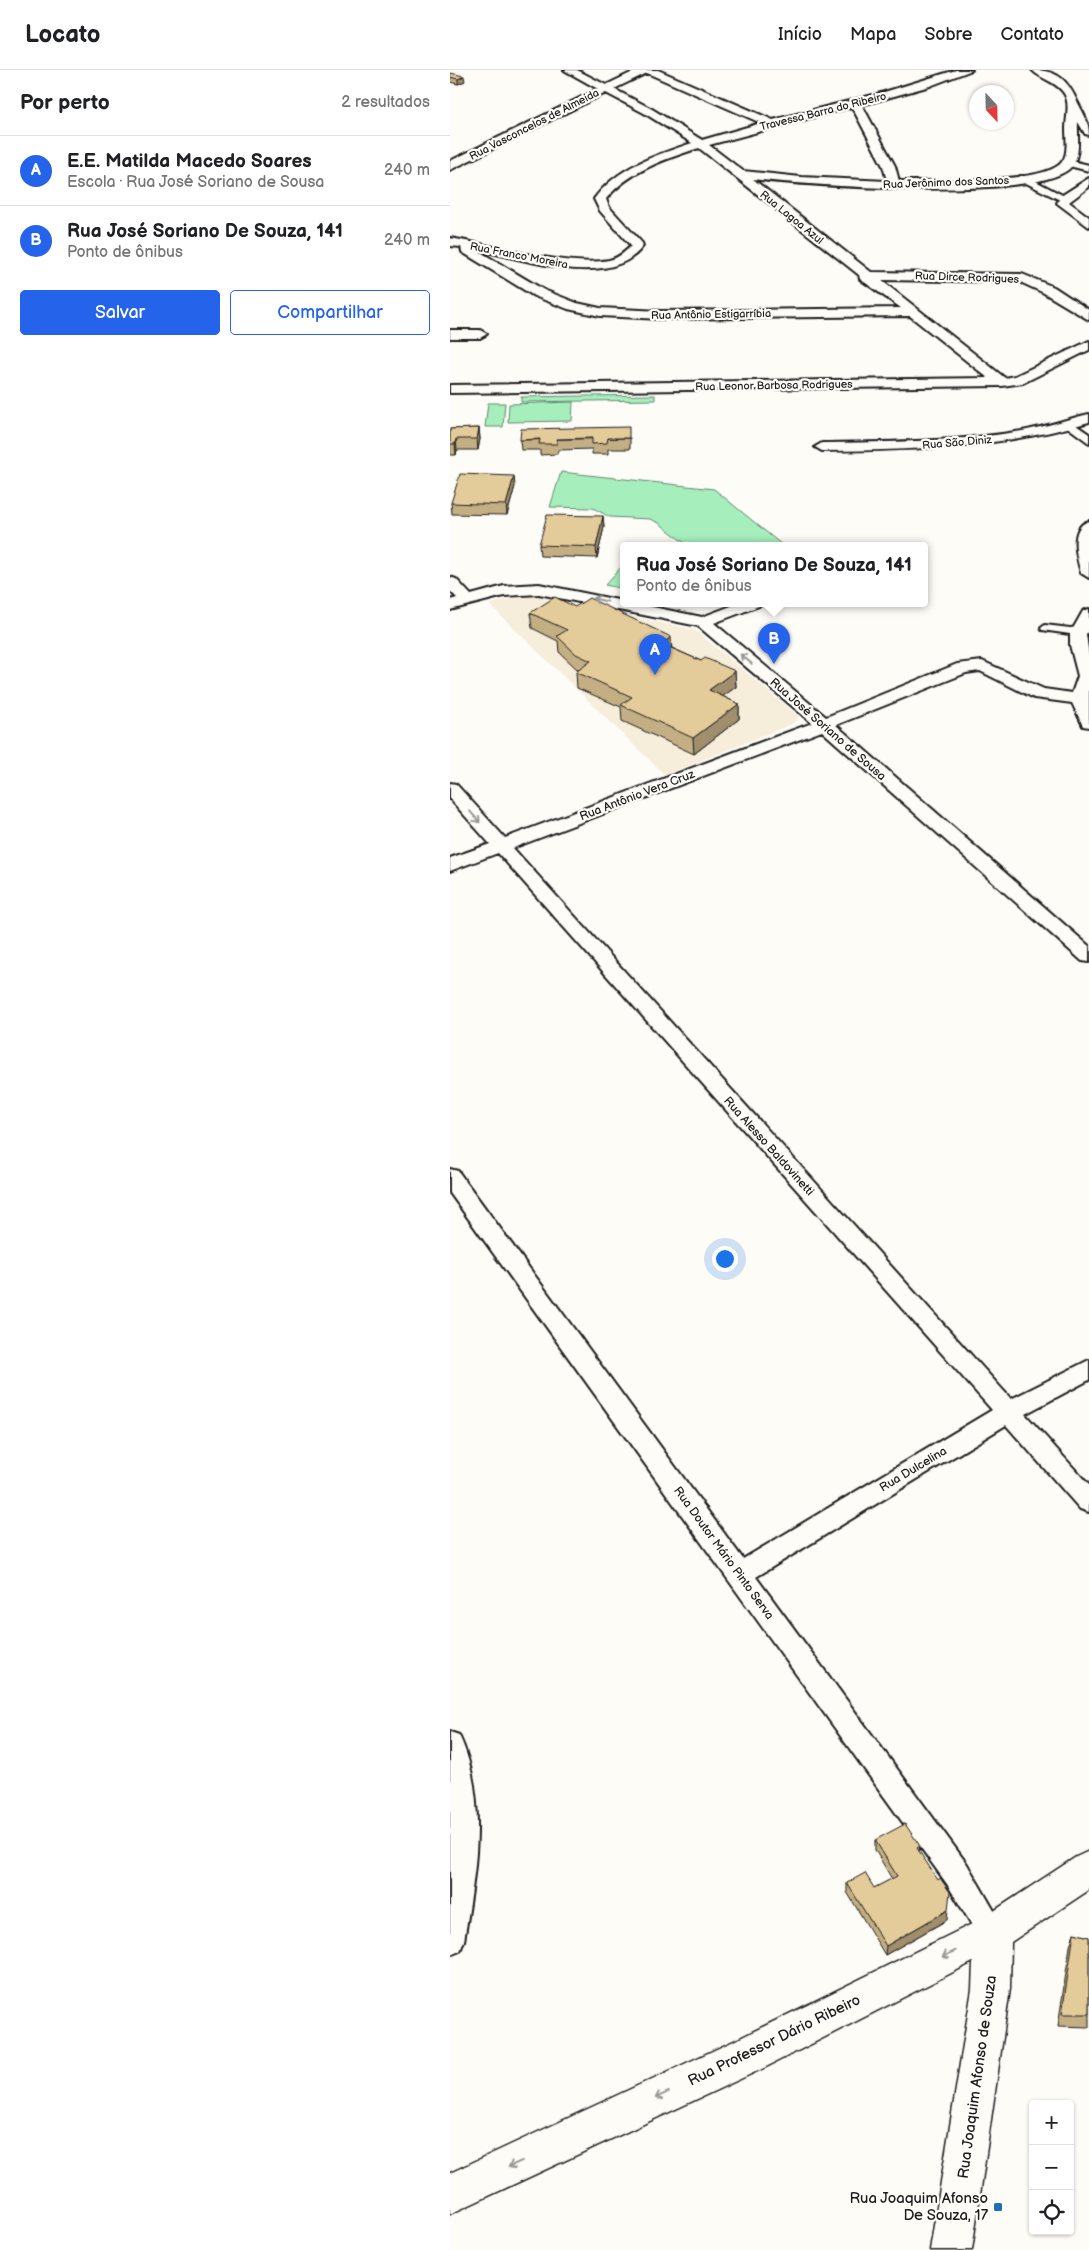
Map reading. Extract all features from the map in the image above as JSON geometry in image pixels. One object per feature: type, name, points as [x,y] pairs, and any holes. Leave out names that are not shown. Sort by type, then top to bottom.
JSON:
[{"type":"street","name":"Rua Lagoa Azul","points":[[569,70],[676,127],[700,143],[865,276],[1002,382]]},
{"type":"street","name":"Rua Vasconcelos de Almeida","points":[[450,166],[605,88],[647,70]]},
{"type":"street","points":[[647,70],[773,124]]},
{"type":"street","name":"Travessa Barra do Ribeiro","points":[[679,150],[773,124],[856,104],[967,70]]},
{"type":"street","points":[[1038,70],[1064,85],[1072,96],[1075,106],[1089,132]]},
{"type":"street","points":[[856,104],[889,166],[894,185]]},
{"type":"street","points":[[1075,106],[1068,163],[1089,168]]},
{"type":"street","name":"Rua Franco Moreira","points":[[450,242],[571,265],[595,265],[621,260],[632,254],[637,246],[601,204],[602,194],[616,182],[648,163],[679,150]]},
{"type":"street","name":"Rua Jerônimo dos Santos","points":[[739,174],[818,182],[894,185],[965,183],[1023,178],[1049,173],[1068,163]]},
{"type":"street","points":[[1023,178],[1065,199]]},
{"type":"street","points":[[1065,199],[1089,182]]},
{"type":"street","points":[[1065,199],[1065,205],[1089,223]]},
{"type":"street","name":"Rua Antônio Estigarríbia","points":[[450,242],[477,255],[539,293],[573,306],[614,313],[913,312]]},
{"type":"street","points":[[516,280],[519,272],[554,262]]},
{"type":"street","name":"Rua Dirce Rodrigues","points":[[865,276],[1022,278],[1049,290],[1089,316]]},
{"type":"street","points":[[450,334],[480,334]]},
{"type":"street","name":"Rua Leonor Barbosa Rodrigues","points":[[450,389],[1002,382],[1018,380],[1089,345]]},
{"type":"street","name":"Rua São Diniz","points":[[822,447],[939,445],[1018,435],[1089,418]]},
{"type":"street","points":[[1070,424],[1089,440]]},
{"type":"street","points":[[1089,527],[1084,536],[1083,551],[1089,573]]},
{"type":"street","points":[[450,582],[467,600]]},
{"type":"street","name":"Rua José Soriano de Sousa","points":[[450,604],[504,591],[539,589],[620,605]]},
{"type":"street","name":"Rua José Soriano de Sousa","points":[[628,607],[703,622],[824,724],[1089,956]]},
{"type":"street","points":[[703,622],[742,607]]},
{"type":"street","points":[[1089,614],[1078,645],[1086,676],[1084,699],[1089,722]]},
{"type":"street","name":"Rua Antônio Vera Cruz","points":[[450,866],[824,724],[963,668],[982,666],[1040,694],[1084,699]]},
{"type":"street","name":"Rua Alesso Baldovinetti","points":[[450,788],[1089,1502]]},
{"type":"street","name":"Rua Doutor Mário Pinto Serva","points":[[450,1177],[956,1874],[993,1932]]},
{"type":"street","name":"Rua Dulcelina","points":[[740,1574],[1008,1412],[1089,1369]]},
{"type":"street","points":[[450,1744],[461,1777],[463,1862],[450,1942]]},
{"type":"street","name":"Rua Professor Dário Ribeiro","points":[[450,2194],[750,2054],[993,1932],[1089,1869]]},
{"type":"street","name":"Rua Joaquim Afonso de Souza","points":[[951,2250],[992,1989],[993,1932]]},
{"type":"lane","points":[[1045,628],[1084,630]]},
{"type":"shaded area","points":[[530,595],[695,630],[798,716],[797,720],[794,723],[665,775],[489,604]]},
{"type":"green space","points":[[655,395],[655,400],[521,402],[521,397]]},
{"type":"green space","points":[[573,402],[572,421],[508,422],[509,404]]},
{"type":"green space","points":[[488,403],[505,403],[503,427],[485,427]]},
{"type":"green space","points":[[561,472],[714,489],[778,542],[683,542],[659,523],[650,519],[610,517],[593,508],[550,507]]},
{"type":"green space","points":[[620,568],[620,588],[605,585]]},
{"type":"building","points":[[450,73],[464,76],[458,79],[450,77]]},
{"type":"building","points":[[629,427],[629,438],[608,438],[607,443],[592,444],[592,438],[557,439],[557,444],[539,444],[540,439],[520,440],[521,429]]},
{"type":"building","points":[[479,428],[477,439],[456,439],[455,444],[450,444],[450,429]]},
{"type":"building","points":[[460,474],[514,476],[506,505],[451,503]]},
{"type":"building","points":[[547,515],[603,516],[596,547],[539,545]]},
{"type":"building","points":[[555,597],[575,607],[589,598],[671,637],[662,644],[701,661],[705,658],[735,671],[709,690],[739,704],[693,738],[621,705],[632,697],[576,672],[591,661],[576,654],[557,636],[567,630],[530,613]]},
{"type":"building","points":[[905,1824],[920,1846],[917,1848],[938,1880],[940,1878],[950,1892],[948,1910],[886,1946],[847,1883],[865,1873],[874,1888],[897,1876],[875,1840]]},
{"type":"building","points":[[1074,1933],[1089,1937],[1089,2014],[1062,2014]]},
{"type":"place","name":"Rua José Soriano De Souza, 141","points":[[774,664]]},
{"type":"place","name":"E.E. Matilda Macedo Soares","points":[[655,675]]},
{"type":"place","name":"Rua Joaquim Afonso De Souza, 17","points":[[998,2207]]}]
